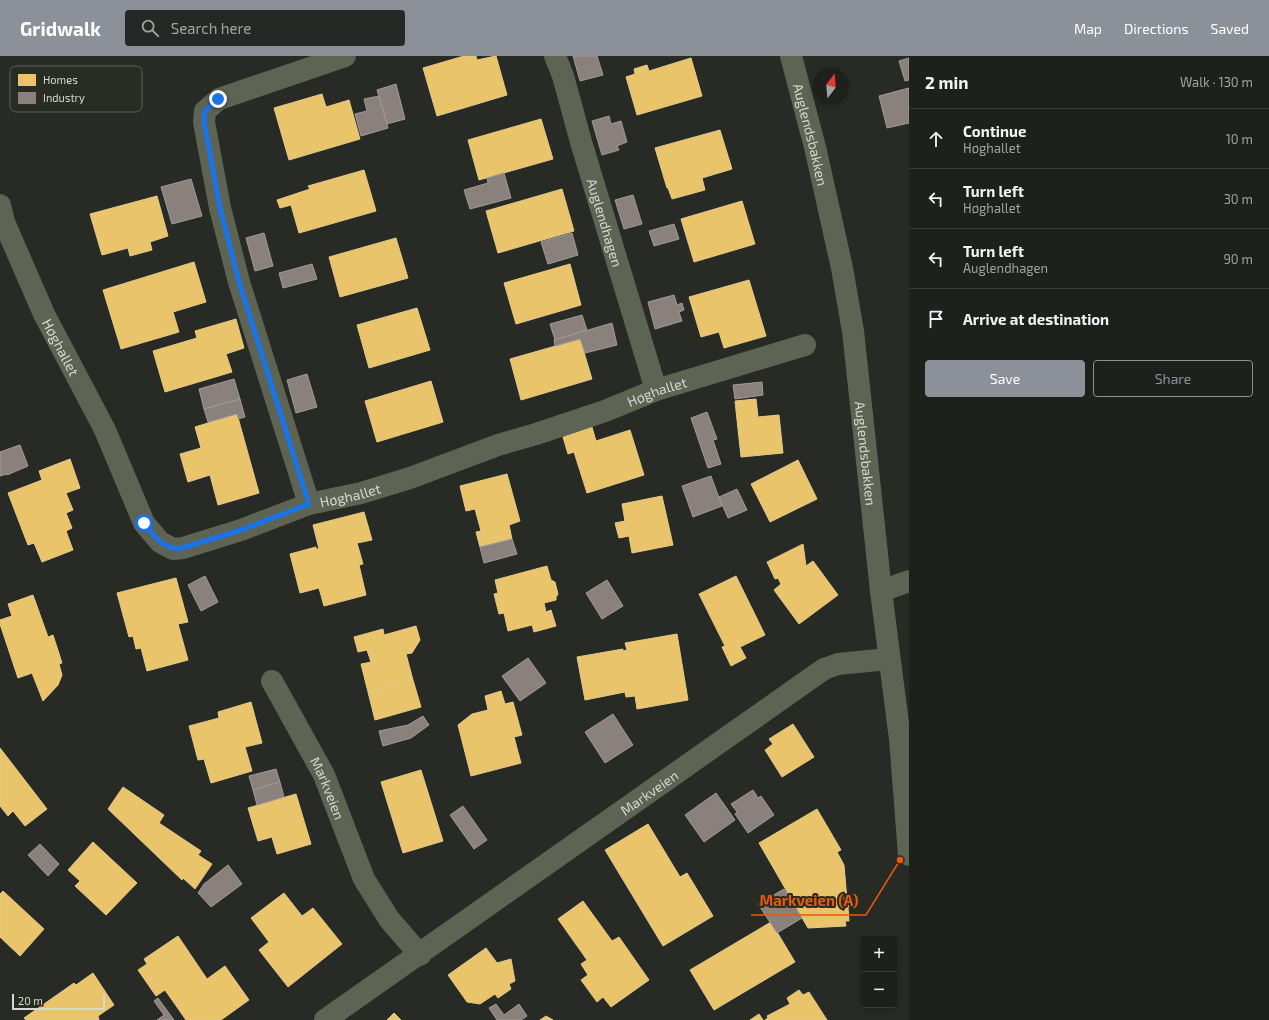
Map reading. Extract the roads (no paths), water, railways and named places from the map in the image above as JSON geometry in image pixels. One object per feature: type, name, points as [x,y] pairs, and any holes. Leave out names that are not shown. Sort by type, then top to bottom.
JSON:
[{"type":"street","points":[[309,504],[239,282],[220,208],[204,122],[205,111],[218,99],[345,56]]},
{"type":"street","name":"Auglendhagen","points":[[556,56],[656,390]]},
{"type":"street","name":"Auglendsbakken","points":[[791,56],[815,147],[842,268],[853,331],[881,590],[900,739],[909,855]]},
{"type":"street","name":"Høghallet","points":[[0,205],[4,222],[47,320],[105,430],[144,523],[160,542],[173,549],[182,548],[241,530],[309,504],[361,492],[410,478],[498,445],[605,411],[656,390],[806,345]]},
{"type":"street","points":[[881,590],[909,581]]},
{"type":"street","name":"Markveien","points":[[325,1020],[420,955],[824,669],[838,664],[889,659]]},
{"type":"street","name":"Markveien","points":[[272,681],[324,775],[364,879],[389,919],[420,955]]},
{"type":"place","name":"Markveien (A)","points":[[900,860]]}]
